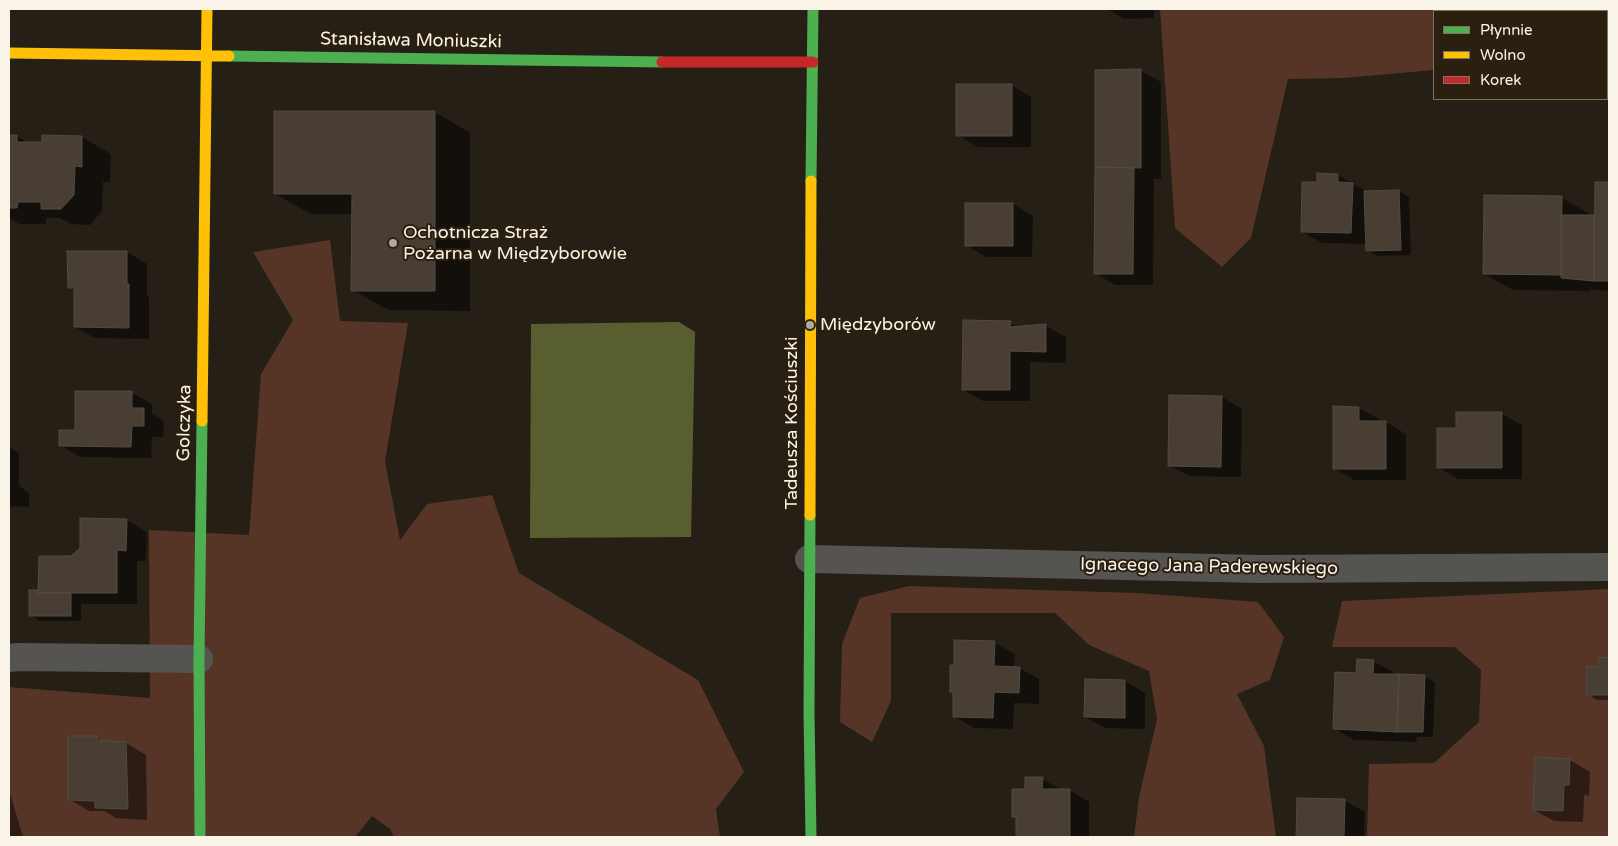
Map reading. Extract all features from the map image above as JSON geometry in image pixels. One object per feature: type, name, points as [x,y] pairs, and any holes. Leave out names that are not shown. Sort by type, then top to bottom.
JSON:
[{"type":"street","name":"Golczyka","points":[[200,837],[199,659],[207,9]]},
{"type":"street","name":"Tadeusza Kościuszki","points":[[811,837],[809,559],[813,9]]},
{"type":"street","name":"Stanisława Moniuszki","points":[[9,53],[753,63],[813,62]]},
{"type":"street","name":"Ignacego Jana Paderewskiego","points":[[809,559],[1261,569],[1609,567]]},
{"type":"street","points":[[9,658],[199,659]]},
{"type":"shaded area","points":[[1160,9],[1489,9],[1433,10],[1433,70],[1344,78],[1288,79],[1251,238],[1222,267],[1175,228]]},
{"type":"shaded area","points":[[330,240],[340,321],[408,323],[385,461],[400,540],[427,504],[492,495],[519,573],[698,680],[744,772],[716,809],[720,837],[394,837],[390,829],[372,816],[355,837],[9,837],[9,687],[150,698],[149,530],[249,535],[261,374],[293,320],[253,252]]},
{"type":"shaded area","points":[[679,322],[695,332],[691,537],[530,538],[531,324]]},
{"type":"shaded area","points":[[909,586],[1138,593],[1258,602],[1284,637],[1270,680],[1237,694],[1264,746],[1276,837],[1134,837],[1139,797],[1157,719],[1149,671],[1089,645],[1055,613],[891,613],[891,701],[872,742],[840,722],[842,644],[860,598]]},
{"type":"shaded area","points":[[1609,589],[1609,837],[1367,837],[1369,764],[1434,763],[1479,722],[1481,670],[1455,647],[1332,647],[1342,601]]},
{"type":"building","points":[[1141,69],[1141,168],[1095,167],[1095,70]]},
{"type":"building","points":[[956,84],[1012,84],[1012,136],[956,136]]},
{"type":"building","name":"Ochotnicza Straż Pożarna w Międzyborowie","points":[[274,111],[435,111],[435,291],[351,291],[352,194],[274,194]]},
{"type":"building","points":[[9,135],[17,135],[17,142],[42,142],[42,135],[82,136],[82,167],[75,166],[74,195],[61,209],[41,209],[41,202],[18,202],[17,208],[9,208]]},
{"type":"building","points":[[1095,167],[1134,168],[1133,274],[1094,274]]},
{"type":"building","points":[[1317,173],[1338,174],[1338,182],[1353,183],[1351,233],[1301,232],[1302,182],[1317,182]]},
{"type":"building","points":[[1595,182],[1609,182],[1609,281],[1594,281]]},
{"type":"building","points":[[1399,190],[1401,250],[1366,251],[1364,191]]},
{"type":"building","points":[[1484,195],[1562,196],[1561,275],[1483,274]]},
{"type":"building","points":[[965,203],[1013,203],[1013,246],[965,246]]},
{"type":"building","points":[[1561,215],[1594,215],[1594,281],[1561,278]]},
{"type":"building","points":[[67,251],[127,251],[129,328],[74,327],[74,288],[68,288]]},
{"type":"building","points":[[963,320],[1011,321],[1010,327],[1046,324],[1046,352],[1010,351],[1010,390],[962,390]]},
{"type":"building","points":[[75,391],[132,391],[132,408],[144,408],[144,426],[132,426],[131,447],[59,446],[59,430],[75,430]]},
{"type":"building","points":[[1169,395],[1222,396],[1221,467],[1168,466]]},
{"type":"building","points":[[1333,406],[1359,407],[1359,421],[1386,421],[1386,469],[1333,469]]},
{"type":"building","points":[[1456,412],[1502,412],[1502,468],[1437,468],[1437,428],[1456,428]]},
{"type":"building","points":[[80,518],[127,519],[126,551],[117,550],[117,593],[38,593],[39,556],[71,556],[80,548]]},
{"type":"building","points":[[29,590],[38,590],[38,593],[71,593],[71,616],[29,616]]},
{"type":"building","points":[[954,640],[995,641],[994,666],[1020,667],[1019,693],[994,692],[993,718],[953,717],[953,692],[950,692],[950,665],[954,665]]},
{"type":"building","points":[[1609,657],[1609,695],[1586,695],[1587,666],[1598,667],[1598,658]]},
{"type":"building","points":[[1357,659],[1374,660],[1373,674],[1399,674],[1397,732],[1333,729],[1335,672],[1356,673]]},
{"type":"building","points":[[1399,674],[1425,675],[1423,732],[1397,732]]},
{"type":"building","points":[[1085,679],[1125,680],[1125,718],[1084,717]]},
{"type":"building","points":[[68,736],[97,736],[97,740],[126,742],[128,809],[95,808],[95,801],[68,800]]},
{"type":"building","points":[[1535,757],[1570,759],[1569,785],[1564,785],[1563,811],[1533,810]]},
{"type":"building","points":[[1025,777],[1043,777],[1042,789],[1070,789],[1070,837],[1016,837],[1016,817],[1012,817],[1012,789],[1025,789]]},
{"type":"building","points":[[1297,798],[1345,799],[1344,837],[1296,837]]},
{"type":"traffic: fast","points":[[811,181],[813,9]]},
{"type":"traffic: fast","points":[[229,56],[662,62]]},
{"type":"traffic: fast","points":[[200,837],[199,659],[202,421]]},
{"type":"traffic: fast","points":[[810,515],[809,713],[811,837]]},
{"type":"traffic: slow","points":[[202,421],[207,9]]},
{"type":"traffic: slow","points":[[9,53],[229,56]]},
{"type":"traffic: slow","points":[[810,515],[811,181]]},
{"type":"traffic: jam","points":[[662,62],[813,62]]},
{"type":"place","name":"Ochotnicza Straż Pożarna w Międzyborowie","points":[[393,243]]},
{"type":"place","name":"Międzyborów","points":[[810,325]]}]
